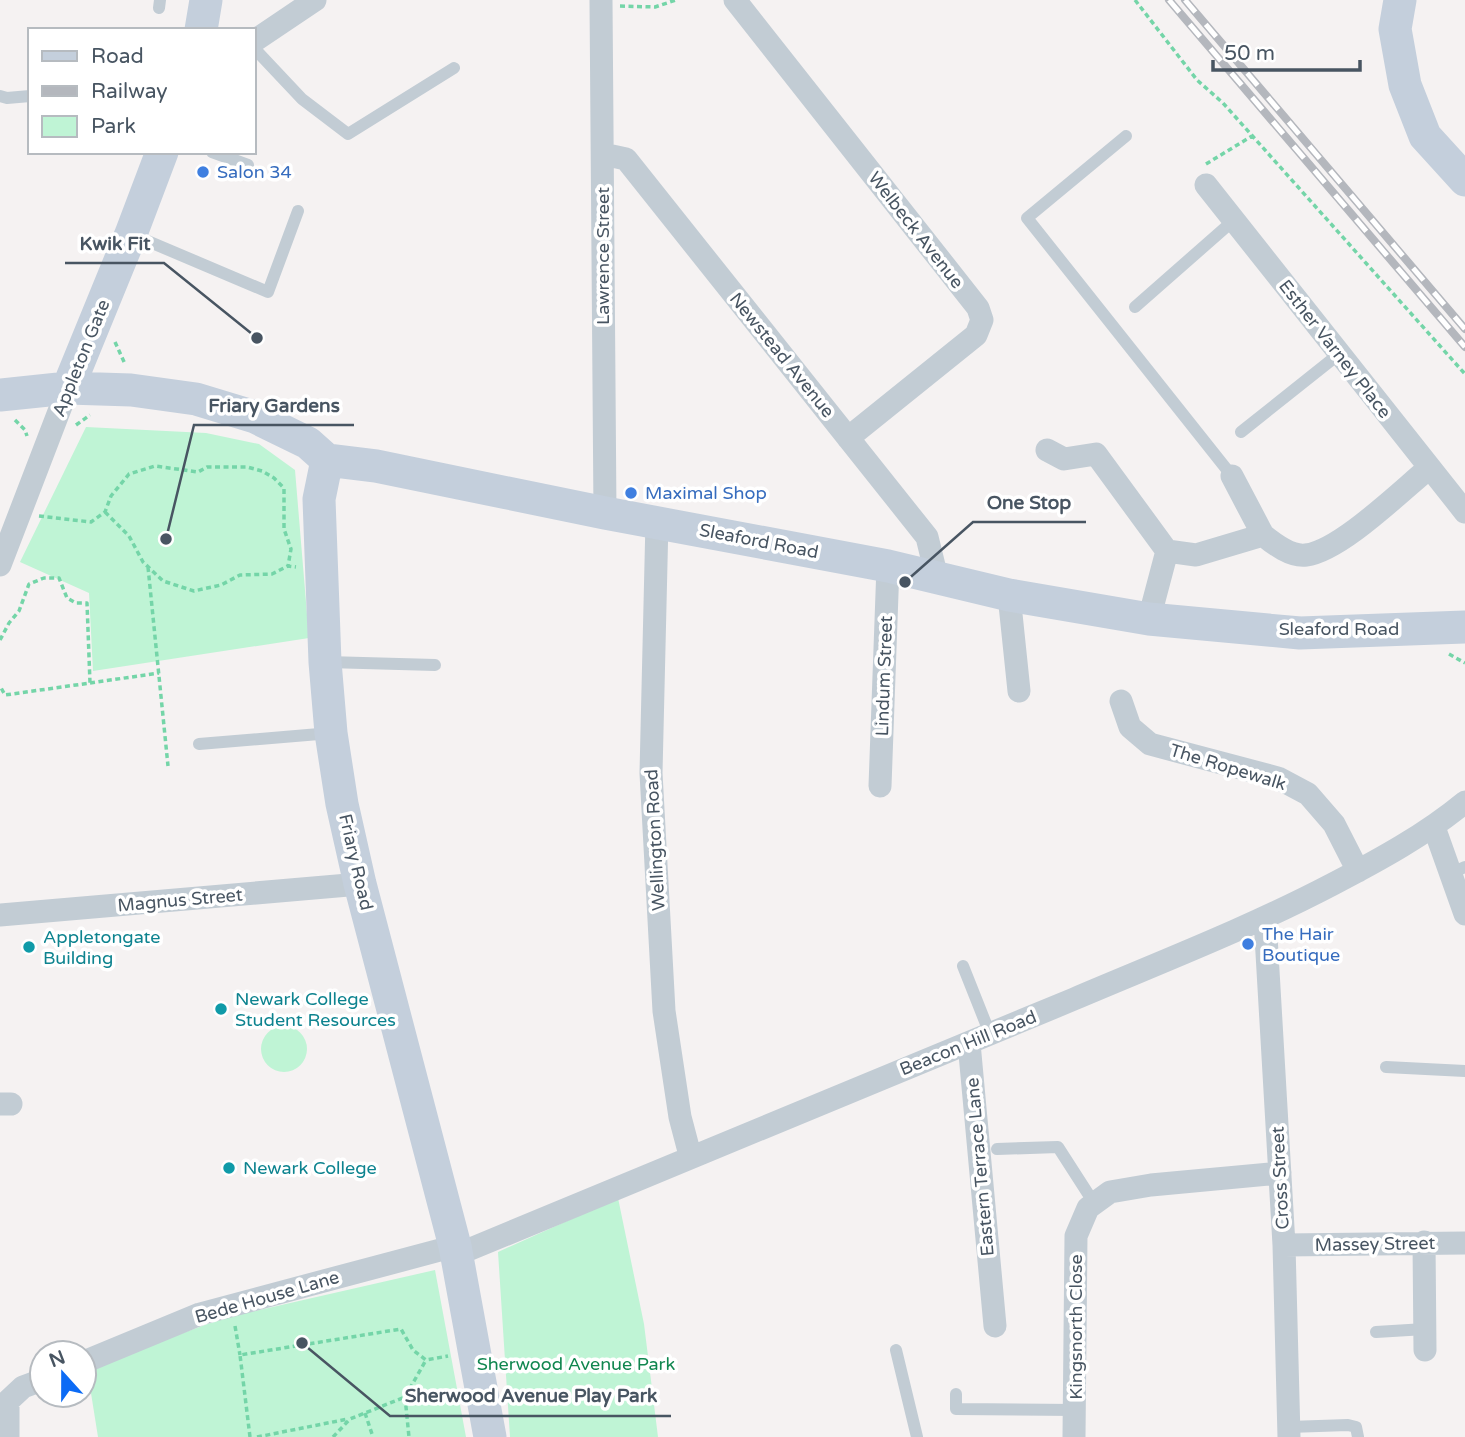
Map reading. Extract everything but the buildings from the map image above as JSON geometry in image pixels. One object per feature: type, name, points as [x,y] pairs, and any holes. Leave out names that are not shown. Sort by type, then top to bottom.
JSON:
[{"type":"street","points":[[201,28],[206,0]]},
{"type":"street","points":[[256,40],[315,0]]},
{"type":"street","name":"Welbeck Avenue","points":[[735,0],[978,308],[982,320],[976,335],[848,438]]},
{"type":"street","points":[[1400,0],[1395,29],[1405,85],[1425,136],[1465,180]]},
{"type":"street","name":"Lawrence Street","points":[[601,2],[605,513]]},
{"type":"street","name":"Appleton Gate","points":[[0,565],[161,154]]},
{"type":"street","name":"Newstead Avenue","points":[[603,154],[626,159],[927,537],[937,578]]},
{"type":"street","name":"Esther Varney Place","points":[[1206,185],[1465,512]]},
{"type":"street","points":[[0,395],[68,388],[131,390],[197,399],[255,417],[308,443],[327,460]]},
{"type":"street","points":[[1047,450],[1064,459],[1096,454],[1167,551],[1196,555],[1263,535]]},
{"type":"street","name":"Sleaford Road","points":[[327,460],[376,466],[605,513],[888,566],[1009,595],[1149,619],[1300,633],[1465,627]]},
{"type":"street","name":"Friary Road","points":[[327,460],[319,499],[325,662],[331,733],[342,804],[360,884],[456,1251],[490,1437]]},
{"type":"street","points":[[1233,476],[1263,535],[1280,548],[1305,556],[1342,540],[1429,467]]},
{"type":"street","name":"Wellington Road","points":[[657,521],[651,773],[653,812],[664,1011],[680,1118],[691,1155]]},
{"type":"street","points":[[1149,619],[1167,551]]},
{"type":"street","name":"Lindum Street","points":[[880,786],[888,566]]},
{"type":"street","points":[[1009,595],[1019,691]]},
{"type":"street","name":"The Ropewalk","points":[[1121,701],[1130,727],[1150,744],[1278,778],[1308,794],[1334,824],[1358,871]]},
{"type":"street","name":"Beacon Hill Road","points":[[456,1251],[1265,919],[1358,871],[1434,827],[1465,802]]},
{"type":"street","points":[[1434,827],[1458,870],[1465,914]]},
{"type":"street","name":"Magnus Street","points":[[0,915],[360,884]]},
{"type":"street","name":"Cross Street","points":[[1265,919],[1284,1245],[1289,1432]]},
{"type":"street","name":"Eastern Terrace Lane","points":[[979,1038],[995,1326]]},
{"type":"street","points":[[1094,1203],[1110,1192],[1137,1187],[1280,1173]]},
{"type":"street","name":"Kingsnorth Close","points":[[1074,1437],[1076,1236],[1088,1208],[1094,1203]]},
{"type":"street","points":[[1424,1242],[1425,1340]]},
{"type":"street","name":"Massey Street","points":[[1284,1245],[1465,1243]]},
{"type":"street","name":"Bede House Lane","points":[[98,1356],[200,1314],[456,1251]]},
{"type":"street","points":[[8,1437],[8,1401],[28,1385]]},
{"type":"lane","points":[[256,50],[302,99],[348,134],[454,68]]},
{"type":"lane","points":[[0,96],[28,96]]},
{"type":"lane","points":[[1126,136],[1027,218],[1233,476]]},
{"type":"lane","points":[[218,154],[248,165]]},
{"type":"lane","points":[[131,234],[268,292],[298,211]]},
{"type":"lane","points":[[1135,307],[1234,220]]},
{"type":"lane","points":[[1241,432],[1339,354]]},
{"type":"lane","points":[[325,662],[435,664]]},
{"type":"lane","points":[[199,744],[331,733]]},
{"type":"lane","points":[[963,966],[979,1038]]},
{"type":"lane","points":[[1386,1067],[1465,1071]]},
{"type":"lane","points":[[997,1149],[1058,1147],[1094,1203]]},
{"type":"lane","points":[[1376,1332],[1425,1340]]},
{"type":"lane","points":[[896,1350],[916,1437]]},
{"type":"lane","points":[[956,1394],[956,1409],[1076,1410]]},
{"type":"lane","points":[[1289,1432],[1348,1425],[1356,1427],[1358,1437]]},
{"type":"path","points":[[601,2],[655,6],[676,0]]},
{"type":"path","points":[[1135,0],[1197,79],[1252,136],[1465,374]]},
{"type":"path","points":[[1206,185],[1198,169],[1252,136]]},
{"type":"path","points":[[21,515],[91,522],[105,512],[111,495],[129,474],[155,466],[198,472],[208,467],[247,467],[262,471],[284,488],[284,529],[290,549],[288,566],[272,574],[240,575],[221,585],[194,591],[163,581],[143,562],[129,537],[105,512]]},
{"type":"path","points":[[148,567],[168,766]]},
{"type":"path","points":[[0,640],[19,611],[29,584],[44,578],[59,578],[67,598],[76,603],[87,603],[90,683]]},
{"type":"path","points":[[0,686],[5,695],[159,673]]},
{"type":"path","points":[[232,1305],[250,1437]]},
{"type":"path","points":[[240,1355],[401,1329],[413,1350],[426,1360],[405,1397],[409,1437]]},
{"type":"path","points":[[257,1437],[350,1419],[405,1397]]},
{"type":"path","points":[[365,1413],[373,1437]]},
{"type":"path","points":[[333,1437],[350,1419]]},
{"type":"green space","points":[[86,427],[206,433],[259,444],[295,470],[309,638],[93,671],[89,593],[20,562]]},
{"type":"green space","points":[[284,1026],[300,1033],[307,1049],[300,1065],[284,1072],[268,1065],[261,1049],[268,1033]]},
{"type":"green space","name":"Sherwood Avenue Park","points":[[618,1198],[644,1324],[658,1437],[510,1437],[498,1252]]},
{"type":"green space","points":[[435,1270],[466,1437],[98,1437],[94,1409],[98,1409],[98,1364],[224,1318]]},
{"type":"railway","points":[[1169,0],[1465,347]]},
{"type":"railway","points":[[1185,0],[1465,329]]},
{"type":"place","name":"Salon 34","points":[[203,172]]},
{"type":"place","name":"Kwik Fit","points":[[257,338]]},
{"type":"place","name":"Maximal Shop","points":[[631,493]]},
{"type":"place","name":"Friary Gardens","points":[[166,539]]},
{"type":"place","name":"One Stop","points":[[905,582]]},
{"type":"place","name":"The Hair Boutique","points":[[1248,944]]},
{"type":"place","name":"Appletongate Building","points":[[29,947]]},
{"type":"place","name":"Newark College Student Resources","points":[[221,1009]]},
{"type":"place","name":"Newark College","points":[[229,1168]]},
{"type":"place","name":"Sherwood Avenue Play Park","points":[[302,1343]]}]
